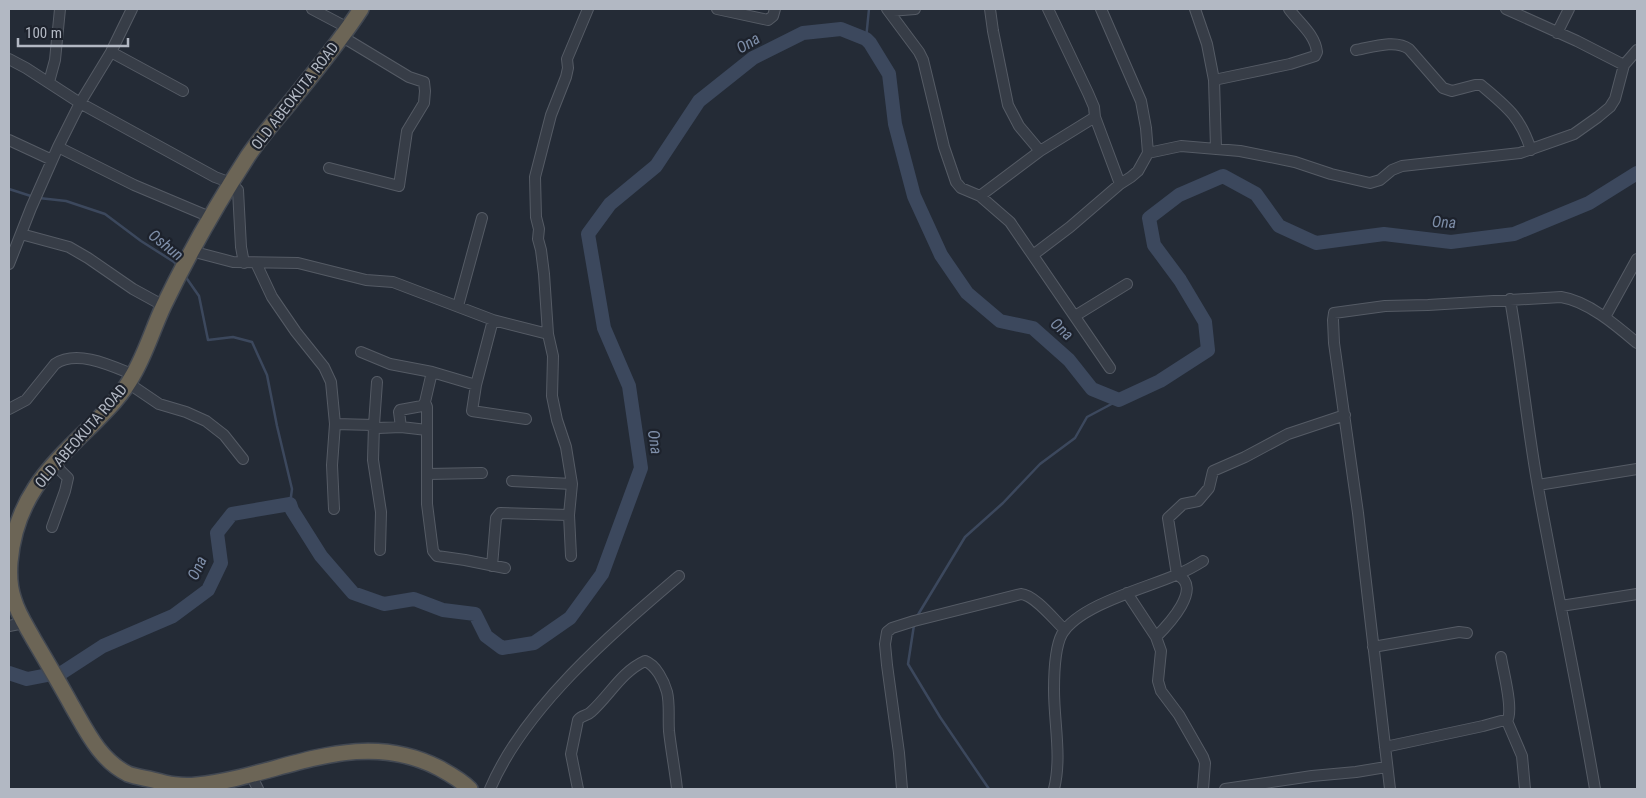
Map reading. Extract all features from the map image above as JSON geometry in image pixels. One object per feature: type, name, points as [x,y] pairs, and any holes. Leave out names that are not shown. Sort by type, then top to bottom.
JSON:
[{"type":"highway","name":"OLD ABEOKUTA ROAD","points":[[361,9],[316,70],[250,152],[191,251],[131,379],[101,416],[53,463],[30,495],[11,542],[11,586],[14,602],[27,628],[91,739],[111,762],[130,775],[170,785],[200,785],[251,775],[321,756],[348,751],[378,751],[405,755],[427,762],[450,774],[470,789]]},
{"type":"street","points":[[49,82],[55,60],[60,9]]},
{"type":"street","points":[[9,264],[58,147],[80,103],[111,52],[132,9]]},
{"type":"street","points":[[312,9],[409,77],[424,82],[425,91],[424,103],[406,131],[399,186],[329,168]]},
{"type":"street","points":[[571,556],[569,515],[572,484],[566,447],[557,420],[552,396],[553,356],[548,334],[544,274],[536,216],[535,177],[551,115],[566,77],[567,59],[588,9]]},
{"type":"street","points":[[717,9],[768,20],[773,16],[775,9]]},
{"type":"street","points":[[889,10],[915,9]]},
{"type":"street","points":[[990,9],[992,31],[1008,105],[1019,126],[1040,151]]},
{"type":"street","points":[[1048,9],[1094,107],[1095,117],[1120,184]]},
{"type":"street","points":[[1033,255],[1138,171],[1148,154],[1141,100],[1101,9]]},
{"type":"street","points":[[1196,9],[1207,44],[1214,80],[1216,148]]},
{"type":"street","points":[[1214,80],[1290,64],[1315,56],[1317,52],[1316,45],[1306,28],[1289,9]]},
{"type":"street","points":[[1506,9],[1624,66]]},
{"type":"street","points":[[1557,33],[1569,9]]},
{"type":"street","points":[[889,10],[923,60],[944,147],[956,182],[960,188],[980,196],[1010,222],[1110,368]]},
{"type":"street","points":[[1356,50],[1396,44],[1404,46],[1443,88],[1452,91],[1475,85],[1481,86],[1513,113],[1521,126],[1531,150]]},
{"type":"street","points":[[1148,154],[1174,147],[1216,148],[1240,151],[1282,158],[1331,174],[1370,183],[1380,180],[1392,170],[1402,166],[1520,153],[1574,134],[1610,107],[1615,99],[1624,66],[1637,50]]},
{"type":"street","points":[[111,52],[183,91]]},
{"type":"street","points":[[9,59],[49,82],[80,103],[231,184],[238,190],[244,263]]},
{"type":"street","points":[[980,196],[1040,151],[1095,117]]},
{"type":"street","points":[[9,140],[52,160]]},
{"type":"street","points":[[58,147],[134,185],[210,217]]},
{"type":"street","points":[[458,306],[482,218]]},
{"type":"street","points":[[21,234],[69,246],[133,289],[164,306]]},
{"type":"street","points":[[191,251],[244,263],[298,263],[366,280],[393,282],[493,320],[548,334]]},
{"type":"street","points":[[1605,317],[1637,259]]},
{"type":"street","points":[[256,263],[272,298],[324,367],[331,382],[335,424],[332,465],[334,508]]},
{"type":"street","points":[[1075,316],[1127,284]]},
{"type":"street","points":[[1390,789],[1358,514],[1334,343],[1334,314],[1385,306],[1561,297],[1570,298],[1605,317],[1637,343]]},
{"type":"street","points":[[1510,299],[1538,485],[1595,789]]},
{"type":"street","points":[[493,320],[476,385],[472,411],[526,419]]},
{"type":"street","points":[[361,352],[390,364],[432,372],[476,385]]},
{"type":"street","points":[[9,409],[20,405],[26,400],[55,364],[61,360],[80,358],[107,364],[131,379],[159,404],[186,412],[206,421],[224,436],[244,458]]},
{"type":"street","points":[[401,427],[398,412],[422,406],[425,402],[432,372]]},
{"type":"street","points":[[377,382],[374,460],[381,512],[380,550]]},
{"type":"street","points":[[425,402],[427,407],[427,504],[433,551],[438,556],[504,568]]},
{"type":"street","points":[[1156,637],[1177,615],[1187,588],[1186,582],[1177,575],[1168,518],[1183,504],[1198,501],[1209,488],[1213,471],[1245,457],[1288,434],[1344,416]]},
{"type":"street","points":[[335,424],[374,425],[378,428],[401,427],[427,430]]},
{"type":"street","points":[[52,527],[68,478],[53,463]]},
{"type":"street","points":[[1538,485],[1637,471]]},
{"type":"street","points":[[427,474],[482,473]]},
{"type":"street","points":[[512,481],[572,484]]},
{"type":"street","points":[[492,566],[496,518],[500,513],[569,515]]},
{"type":"street","points":[[1054,789],[1057,777],[1058,754],[1054,714],[1054,671],[1061,635],[1069,625],[1108,601],[1177,575],[1203,561]]},
{"type":"street","points":[[490,789],[498,770],[538,712],[584,662],[632,616],[679,576]]},
{"type":"street","points":[[1127,593],[1156,637],[1161,651],[1158,684],[1161,691],[1179,715],[1203,757],[1205,763],[1203,789]]},
{"type":"street","points":[[902,789],[886,658],[885,641],[887,632],[892,628],[914,621],[1022,594],[1026,594],[1033,599],[1065,630]]},
{"type":"street","points":[[1561,606],[1637,594]]},
{"type":"street","points":[[9,626],[27,628]]},
{"type":"street","points":[[1373,647],[1460,632],[1467,633]]},
{"type":"street","points":[[1501,657],[1509,707],[1510,717],[1508,721],[1522,756],[1525,789]]},
{"type":"street","points":[[578,789],[571,754],[578,720],[581,716],[590,714],[624,676],[645,661],[650,663],[659,675],[669,701],[670,732],[677,789]]},
{"type":"street","points":[[1385,747],[1508,721]]},
{"type":"street","points":[[1224,789],[1386,767]]},
{"type":"street","points":[[251,775],[258,789]]},
{"type":"waterway","points":[[866,39],[869,9]]},
{"type":"waterway","name":"Ona","points":[[9,673],[27,679],[63,672],[103,646],[173,616],[208,590],[221,563],[217,533],[232,514],[290,504],[321,556],[353,593],[384,604],[414,599],[443,610],[475,614],[486,636],[502,648],[534,643],[570,618],[602,574],[641,468],[629,386],[604,328],[588,234],[610,204],[656,166],[699,101],[753,58],[803,33],[841,29],[866,39],[870,43],[889,74],[895,124],[914,196],[941,255],[967,293],[1000,321],[1033,328],[1069,360],[1092,389],[1119,400],[1160,381],[1208,350],[1205,322],[1180,280],[1154,245],[1149,218],[1179,195],[1223,176],[1256,194],[1279,226],[1316,243],[1384,234],[1451,242],[1514,234],[1589,203],[1637,173]]},
{"type":"waterway","name":"Oshun","points":[[9,189],[34,197]]},
{"type":"waterway","name":"Oshun","points":[[39,198],[66,201],[105,214],[177,265]]},
{"type":"waterway","name":"Oshun","points":[[185,276],[199,296],[208,340],[233,337],[252,342],[267,375],[292,489],[290,504]]},
{"type":"waterway","points":[[916,618],[965,537],[1003,503],[1040,464],[1075,438],[1087,417],[1119,400]]},
{"type":"waterway","points":[[914,625],[908,664],[940,717],[989,789]]}]
